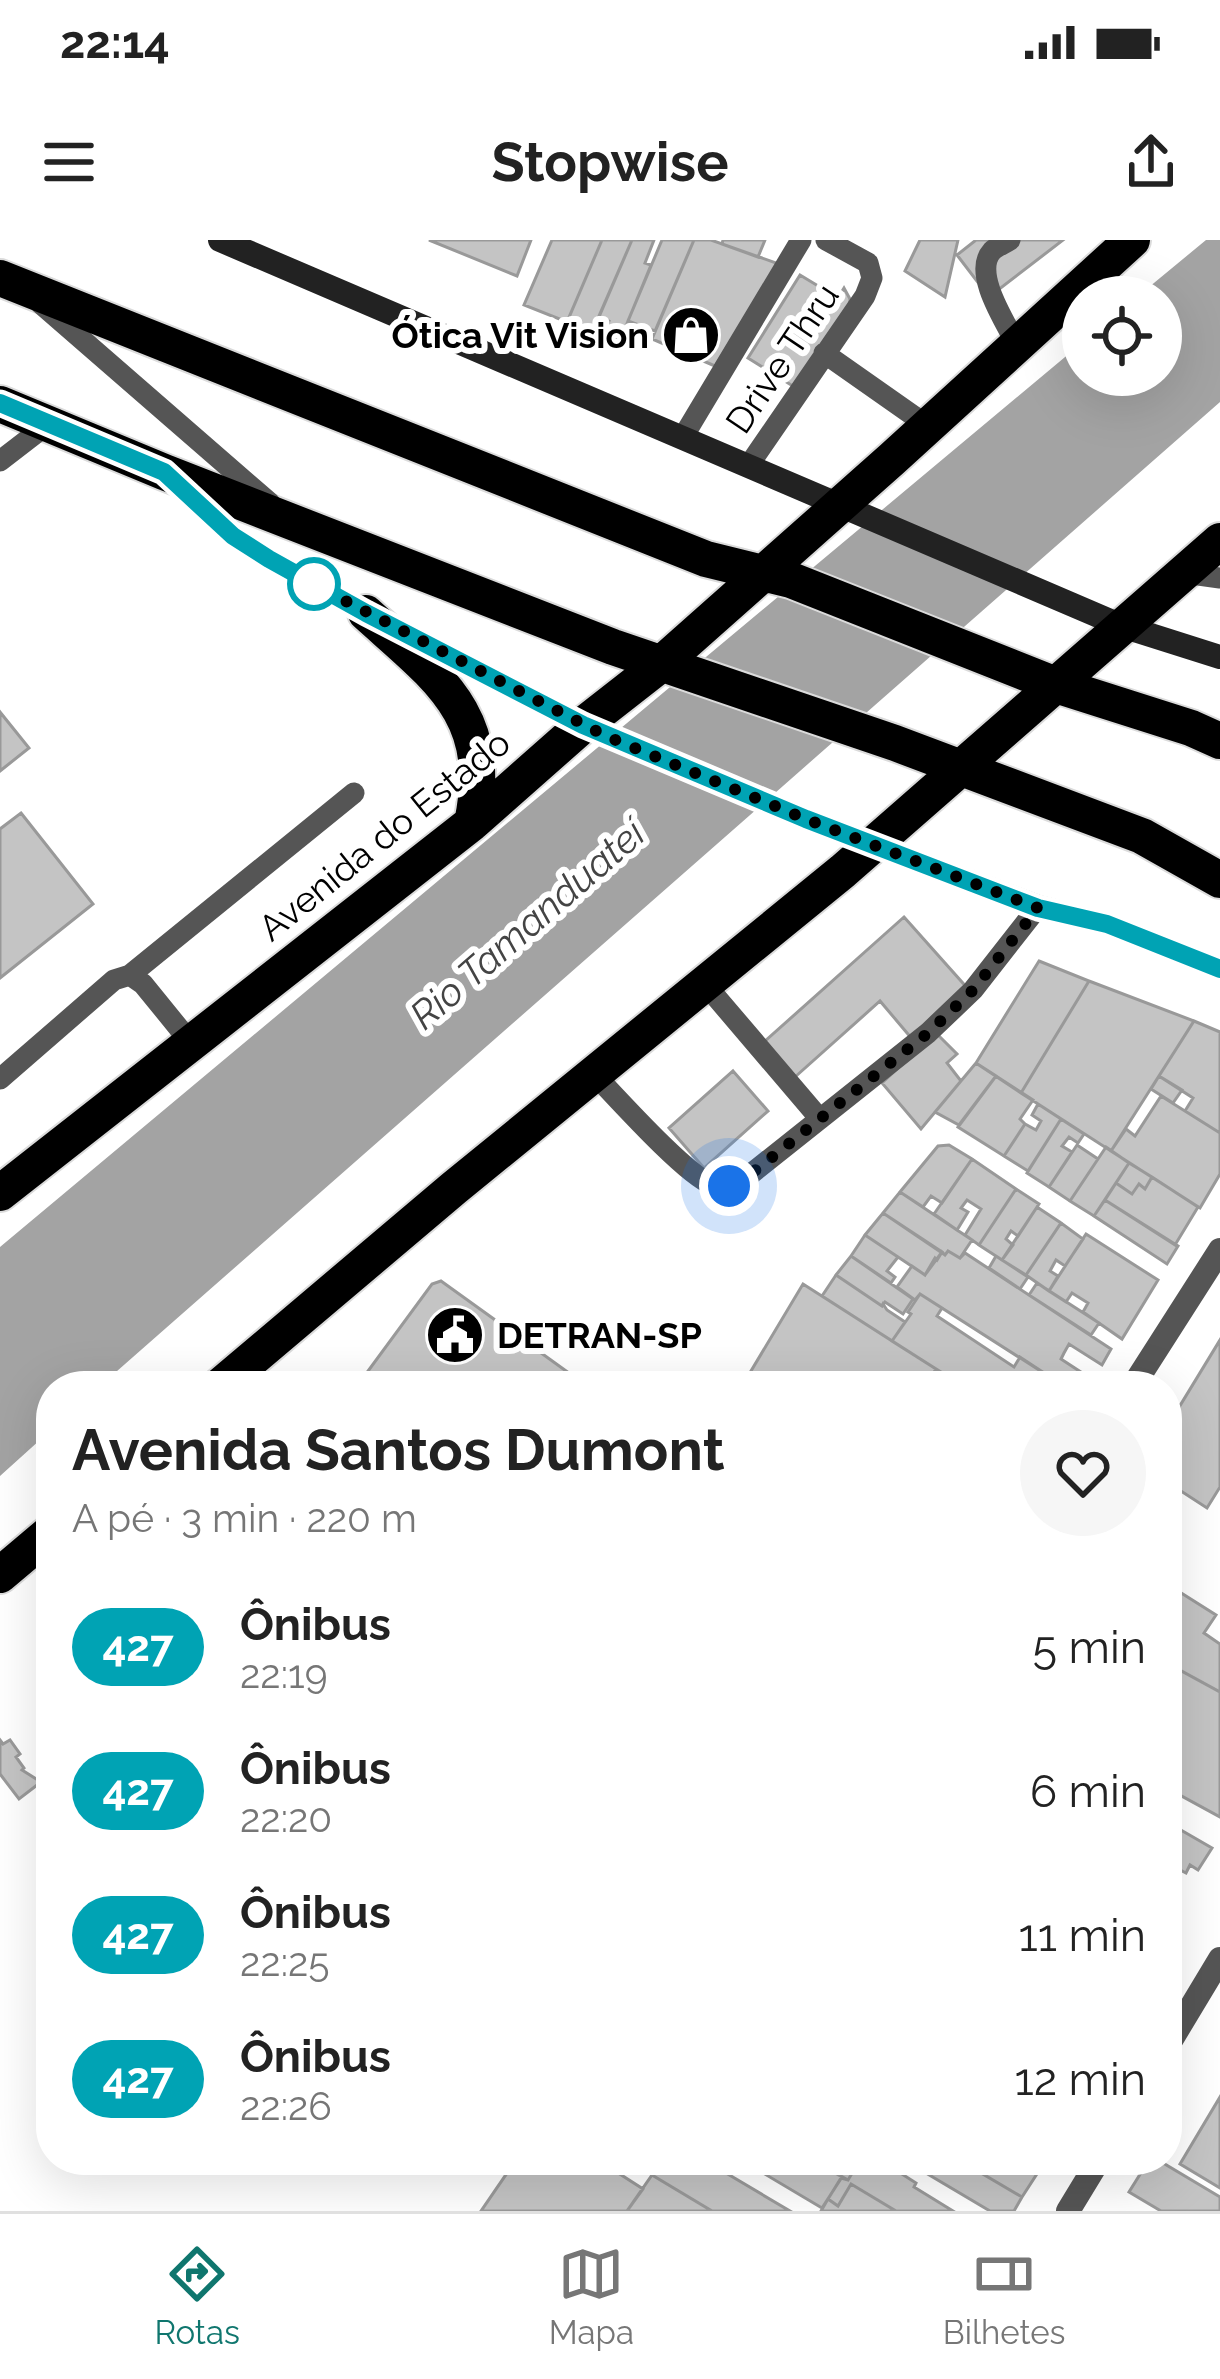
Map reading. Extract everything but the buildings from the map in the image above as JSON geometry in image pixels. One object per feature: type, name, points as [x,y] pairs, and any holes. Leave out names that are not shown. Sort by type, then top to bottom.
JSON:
[{"type":"highway","name":"Avenida do Estado","points":[[0,1193],[595,730],[778,576],[854,510],[928,426],[1132,240]]},
{"type":"highway","points":[[11,283],[706,559],[778,576],[1056,685],[1220,740]]},
{"type":"highway","points":[[0,404],[668,667],[895,743],[1142,836],[1220,880]]},
{"type":"highway","points":[[238,1371],[873,844],[1122,626],[1202,576],[1220,542]]},
{"type":"highway","points":[[366,613],[463,712],[479,765],[472,823]]},
{"type":"highway","points":[[0,1575],[36,1545]]},
{"type":"main road","points":[[220,240],[1122,626],[1220,657]]},
{"type":"main road","points":[[164,472],[233,536],[366,613],[595,730],[806,819],[1038,908],[1107,924],[1220,969]]},
{"type":"street","points":[[1143,1371],[1220,1250]]},
{"type":"street","points":[[1182,2022],[1220,1959]]},
{"type":"street","points":[[1068,2211],[1090,2175]]},
{"type":"lane","name":"Drive Thru","points":[[683,437],[801,240]]},
{"type":"lane","name":"Drive Thru","points":[[749,465],[865,296],[872,278],[868,263],[826,240]]},
{"type":"lane","points":[[1010,240],[991,253],[985,265],[986,282],[1017,345]]},
{"type":"lane","points":[[11,283],[295,524]]},
{"type":"lane","points":[[824,353],[928,426]]},
{"type":"lane","points":[[0,460],[48,424]]},
{"type":"lane","points":[[0,1079],[115,980],[130,975],[354,793]]},
{"type":"lane","points":[[594,1074],[681,1161],[710,1184],[729,1186],[747,1177],[928,1033],[973,990],[1038,908]]},
{"type":"lane","points":[[130,975],[143,984],[190,1043]]},
{"type":"lane","points":[[705,983],[820,1119]]},
{"type":"water","name":"Rio Tamanduateí","points":[[1206,240],[1220,240],[1220,402],[117,1371],[36,1371],[36,1444],[0,1476],[0,1247],[1062,360],[1062,396],[1182,396],[1182,276],[1162,276]]},
{"type":"bus line","name":"427","points":[[0,403],[164,472],[233,536],[269,559],[583,725],[806,819],[1038,908],[1107,924],[1220,969]]},
{"type":"place","name":"Ótica Vit Vision","points":[[691,335]]},
{"type":"place","name":"DETRAN-SP","points":[[455,1335]]},
{"type":"route","points":[[314,584],[606,736],[1038,908],[973,990],[928,1033],[747,1177],[729,1186]]}]
